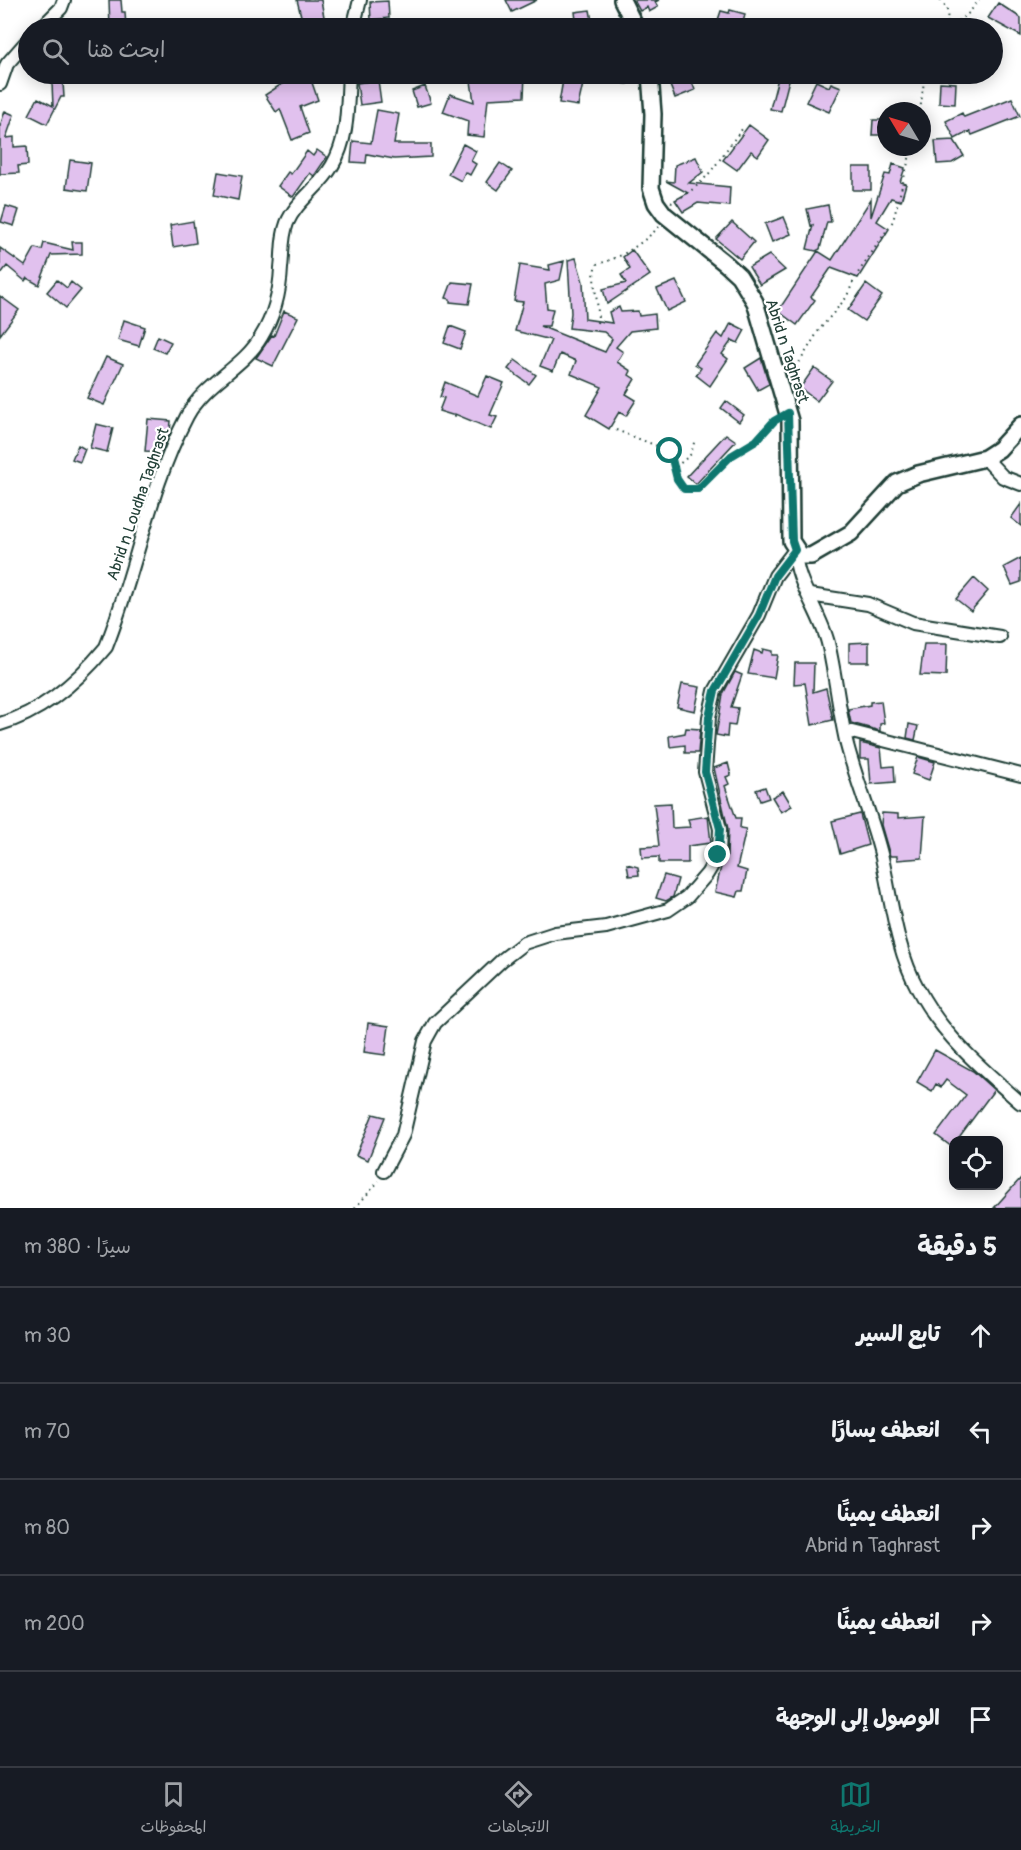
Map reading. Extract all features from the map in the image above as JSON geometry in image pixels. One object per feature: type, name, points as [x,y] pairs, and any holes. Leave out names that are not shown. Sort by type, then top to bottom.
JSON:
[{"type":"street","points":[[51,18],[61,8],[64,0]]},
{"type":"street","points":[[356,18],[360,0]]},
{"type":"street","points":[[622,0],[631,18]]},
{"type":"street","points":[[0,84],[7,64],[18,51]]},
{"type":"street","name":"Abrid n Loudha Taghrast","points":[[0,724],[36,709],[61,692],[106,647],[156,492],[188,415],[215,381],[252,351],[273,313],[279,287],[282,241],[288,221],[332,167],[342,146],[347,122],[349,84]]},
{"type":"street","points":[[651,84],[653,114],[651,188],[656,203]]},
{"type":"street","name":"Abrid n Taghrast","points":[[656,203],[668,217],[699,239],[739,276],[754,302],[788,413],[792,541],[795,550]]},
{"type":"street","points":[[795,550],[801,556],[811,556],[839,542],[863,521],[897,483],[918,474],[985,459],[999,449],[1021,425]]},
{"type":"street","points":[[985,459],[1003,477],[1021,484]]},
{"type":"street","points":[[795,550],[795,567],[810,595],[828,642],[844,730],[882,857],[892,916],[903,956],[917,988],[934,1017],[960,1047],[1021,1103]]},
{"type":"street","points":[[384,1171],[403,1135],[424,1041],[435,1023],[502,960],[524,943],[555,933],[606,927],[668,910],[687,897],[707,873],[718,855],[720,829],[705,772],[709,717],[715,691],[759,615],[775,576],[795,550]]},
{"type":"street","points":[[810,595],[868,604],[913,622],[1000,637]]},
{"type":"street","points":[[844,730],[1021,775]]},
{"type":"path","points":[[940,0],[947,9],[947,18]]},
{"type":"path","points":[[963,18],[980,0]]},
{"type":"path","points":[[921,102],[924,84]]},
{"type":"path","points":[[656,203],[667,205],[698,188],[713,172],[743,128]]},
{"type":"path","points":[[781,387],[791,377],[819,330],[846,298],[856,276],[892,221],[910,156]]},
{"type":"path","points":[[597,323],[598,300],[593,283],[596,264],[607,262],[649,237],[668,217]]},
{"type":"path","points":[[616,430],[670,451],[676,467],[677,479],[684,489],[698,489],[731,456],[756,441],[774,421],[788,413]]},
{"type":"path","points":[[676,467],[691,454],[695,439]]},
{"type":"path","points":[[355,1208],[376,1187],[384,1171]]},
{"type":"building","points":[[109,0],[121,0],[122,12],[125,12],[125,18],[110,18]]},
{"type":"building","points":[[297,0],[321,0],[324,18],[302,18]]},
{"type":"building","points":[[506,0],[537,0],[512,12]]},
{"type":"building","points":[[634,0],[659,0],[655,2],[658,7],[649,12],[647,7],[640,11]]},
{"type":"building","points":[[388,1],[389,18],[371,18],[370,2]]},
{"type":"building","points":[[998,3],[1021,18],[1021,36],[1003,26],[1003,18],[988,18]]},
{"type":"building","points":[[590,10],[592,18],[576,18],[575,12]]},
{"type":"building","points":[[730,10],[745,14],[744,18],[719,18],[721,11],[729,13]]},
{"type":"building","points":[[52,84],[63,84],[64,97],[61,97],[47,124],[29,115],[38,98],[53,106]]},
{"type":"building","points":[[282,84],[312,84],[318,100],[300,107],[309,133],[292,140],[280,109],[276,112],[265,95]]},
{"type":"building","points":[[357,84],[379,84],[381,102],[360,105]]},
{"type":"building","points":[[471,84],[525,84],[524,97],[488,99],[484,137],[467,135],[468,121],[443,112],[450,94],[474,102]]},
{"type":"building","points":[[562,84],[583,84],[578,106],[559,103]]},
{"type":"building","points":[[669,84],[693,84],[695,90],[675,98]]},
{"type":"building","points":[[776,84],[788,84],[781,111],[770,109]]},
{"type":"building","points":[[815,84],[829,87],[834,84],[841,87],[829,112],[806,102]]},
{"type":"building","points":[[940,84],[956,84],[955,104],[939,103]]},
{"type":"building","points":[[425,86],[431,103],[417,107],[412,91]]},
{"type":"building","points":[[1012,98],[1020,116],[972,135],[970,131],[955,139],[946,121],[962,113],[964,117]]},
{"type":"building","points":[[377,110],[399,114],[394,144],[431,144],[431,157],[394,159],[367,154],[366,163],[351,162],[353,141],[371,143]]},
{"type":"building","points":[[5,111],[14,115],[6,138],[14,137],[14,147],[27,146],[28,165],[18,166],[19,173],[0,174],[0,126]]},
{"type":"building","points":[[873,120],[877,120],[877,135],[872,135]]},
{"type":"building","points":[[749,125],[769,140],[758,156],[751,151],[737,170],[723,160]]},
{"type":"building","points":[[954,140],[964,156],[952,163],[937,164],[935,141]]},
{"type":"building","points":[[463,144],[476,151],[471,161],[476,164],[470,175],[465,172],[461,181],[448,174]]},
{"type":"building","points":[[317,150],[327,157],[314,176],[310,173],[293,197],[278,186],[288,172],[291,174],[307,151],[313,156]]},
{"type":"building","points":[[696,157],[703,172],[689,183],[730,187],[729,206],[698,203],[683,212],[675,200],[688,193],[666,181],[674,182],[675,165]]},
{"type":"building","points":[[70,160],[91,163],[87,191],[66,188]]},
{"type":"building","points":[[500,163],[512,171],[498,190],[487,182]]},
{"type":"building","points":[[893,164],[905,168],[900,182],[906,184],[901,201],[891,198],[877,221],[889,229],[858,278],[831,268],[811,297],[815,300],[797,325],[778,311],[818,251],[832,260],[871,199],[871,217],[885,174],[890,175]]},
{"type":"building","points":[[853,167],[871,167],[871,190],[853,190]]},
{"type":"building","points":[[218,172],[242,176],[238,200],[214,195]]},
{"type":"building","points":[[828,205],[831,222],[827,222],[820,249],[816,251],[807,249],[813,225],[811,226],[807,209]]},
{"type":"building","points":[[6,206],[19,210],[14,226],[1,222]]},
{"type":"building","points":[[784,217],[791,234],[772,242],[765,224]]},
{"type":"building","points":[[193,221],[196,243],[173,247],[170,225]]},
{"type":"building","points":[[732,222],[754,242],[740,259],[716,239]]},
{"type":"building","points":[[72,242],[82,242],[82,254],[51,255],[39,285],[27,278],[25,281],[7,266],[0,275],[0,248],[25,266],[35,248],[42,250],[44,243],[73,250]]},
{"type":"building","points":[[632,250],[650,275],[607,304],[603,289],[626,283],[621,275],[630,269],[623,257]]},
{"type":"building","points":[[769,255],[785,270],[760,285],[749,267]]},
{"type":"building","points":[[576,258],[583,282],[585,319],[612,323],[609,312],[619,307],[621,312],[638,311],[639,316],[655,314],[656,328],[630,331],[616,347],[623,352],[617,362],[631,371],[629,375],[635,379],[626,394],[636,400],[626,416],[619,412],[609,429],[586,415],[602,387],[571,374],[576,361],[560,354],[553,371],[540,366],[551,340],[515,331],[523,302],[514,301],[520,265],[550,270],[549,265],[564,261],[560,280],[545,284],[547,308],[553,309],[549,326],[540,326],[605,352],[612,339],[604,332],[569,328],[571,313],[568,260]]},
{"type":"building","points":[[57,280],[67,288],[71,282],[81,290],[66,308],[47,292]]},
{"type":"building","points":[[676,281],[686,302],[667,311],[657,289]]},
{"type":"building","points":[[452,282],[473,284],[469,304],[450,302],[450,299],[446,298]]},
{"type":"building","points":[[866,284],[882,296],[864,321],[848,310]]},
{"type":"building","points":[[0,296],[19,310],[0,335]]},
{"type":"building","points":[[284,311],[298,317],[273,366],[256,358],[272,335],[274,336]]},
{"type":"building","points":[[124,320],[145,327],[139,346],[118,340]]},
{"type":"building","points":[[731,323],[745,330],[738,343],[732,340],[722,354],[728,359],[710,386],[696,375],[701,368],[695,364],[717,333],[723,338]]},
{"type":"building","points":[[450,326],[466,332],[460,349],[444,343]]},
{"type":"building","points":[[158,336],[171,342],[165,353],[153,348]]},
{"type":"building","points":[[106,357],[123,364],[104,405],[87,398]]},
{"type":"building","points":[[761,358],[769,384],[758,390],[745,368]]},
{"type":"building","points":[[515,360],[536,375],[529,384],[508,369]]},
{"type":"building","points":[[814,368],[832,381],[817,401],[800,388]]},
{"type":"building","points":[[487,376],[504,383],[490,415],[497,417],[491,429],[455,414],[455,416],[439,411],[444,398],[440,397],[445,382],[478,396]]},
{"type":"building","points":[[726,401],[744,415],[739,422],[721,408]]},
{"type":"building","points":[[148,419],[171,421],[170,432],[161,452],[145,451]]},
{"type":"building","points":[[96,424],[113,428],[107,452],[90,448]]},
{"type":"building","points":[[726,434],[736,441],[696,484],[687,476]]},
{"type":"building","points":[[78,445],[85,449],[80,462],[72,459]]},
{"type":"building","points":[[1021,504],[1021,526],[1011,518]]},
{"type":"building","points":[[1021,558],[1021,582],[1012,585],[1004,567]]},
{"type":"building","points":[[974,578],[988,591],[971,611],[956,599]]},
{"type":"building","points":[[869,642],[869,662],[849,662],[849,643]]},
{"type":"building","points":[[924,644],[947,644],[946,676],[920,675]]},
{"type":"building","points":[[763,649],[772,651],[772,655],[778,655],[774,678],[748,674],[754,650],[762,653]]},
{"type":"building","points":[[795,663],[814,663],[813,692],[826,688],[833,720],[812,725],[805,683],[794,684]]},
{"type":"building","points":[[735,672],[742,675],[731,707],[738,708],[735,726],[728,725],[727,737],[716,735],[723,694]]},
{"type":"building","points":[[682,684],[700,687],[695,711],[677,707]]},
{"type":"building","points":[[881,701],[884,723],[880,724],[880,731],[851,723],[848,709]]},
{"type":"building","points":[[909,724],[918,726],[915,740],[907,738]]},
{"type":"building","points":[[686,728],[700,729],[698,753],[685,753],[685,745],[670,747],[669,736],[685,733]]},
{"type":"building","points":[[860,743],[881,748],[883,767],[894,766],[895,782],[871,784],[869,759],[860,759]]},
{"type":"building","points":[[918,757],[935,762],[929,780],[912,774]]},
{"type":"building","points":[[728,763],[731,775],[726,777],[729,784],[725,786],[736,818],[741,818],[740,828],[746,829],[737,868],[747,871],[743,891],[739,891],[737,897],[715,892],[721,867],[727,855],[728,829],[714,768]]},
{"type":"building","points":[[765,787],[769,798],[760,801],[756,790]]},
{"type":"building","points":[[783,791],[792,806],[781,812],[772,797]]},
{"type":"building","points":[[671,803],[672,828],[690,827],[688,819],[708,816],[711,843],[688,846],[688,863],[659,863],[659,857],[642,858],[641,847],[659,846],[654,804]]},
{"type":"building","points":[[882,813],[898,814],[898,818],[925,816],[922,858],[897,860],[897,856],[890,856],[881,825]]},
{"type":"building","points":[[860,814],[868,845],[840,854],[832,821]]},
{"type":"building","points":[[627,864],[638,867],[639,875],[629,876]]},
{"type":"building","points":[[664,875],[678,879],[673,897],[666,901],[656,898]]},
{"type":"building","points":[[368,1023],[389,1026],[385,1055],[364,1052]]},
{"type":"building","points":[[935,1050],[973,1071],[994,1090],[960,1136],[949,1136],[949,1145],[936,1135],[966,1095],[946,1080],[941,1087],[936,1084],[932,1091],[917,1082]]},
{"type":"building","points":[[373,1114],[385,1117],[368,1160],[356,1155]]},
{"type":"building","points":[[1021,1178],[1021,1208],[994,1208]]},
{"type":"route","points":[[670,451],[676,467],[677,479],[684,489],[698,489],[731,456],[756,441],[774,421],[788,413],[792,541],[795,550],[775,576],[759,615],[715,691],[709,717],[705,772],[720,829],[718,855]]}]
